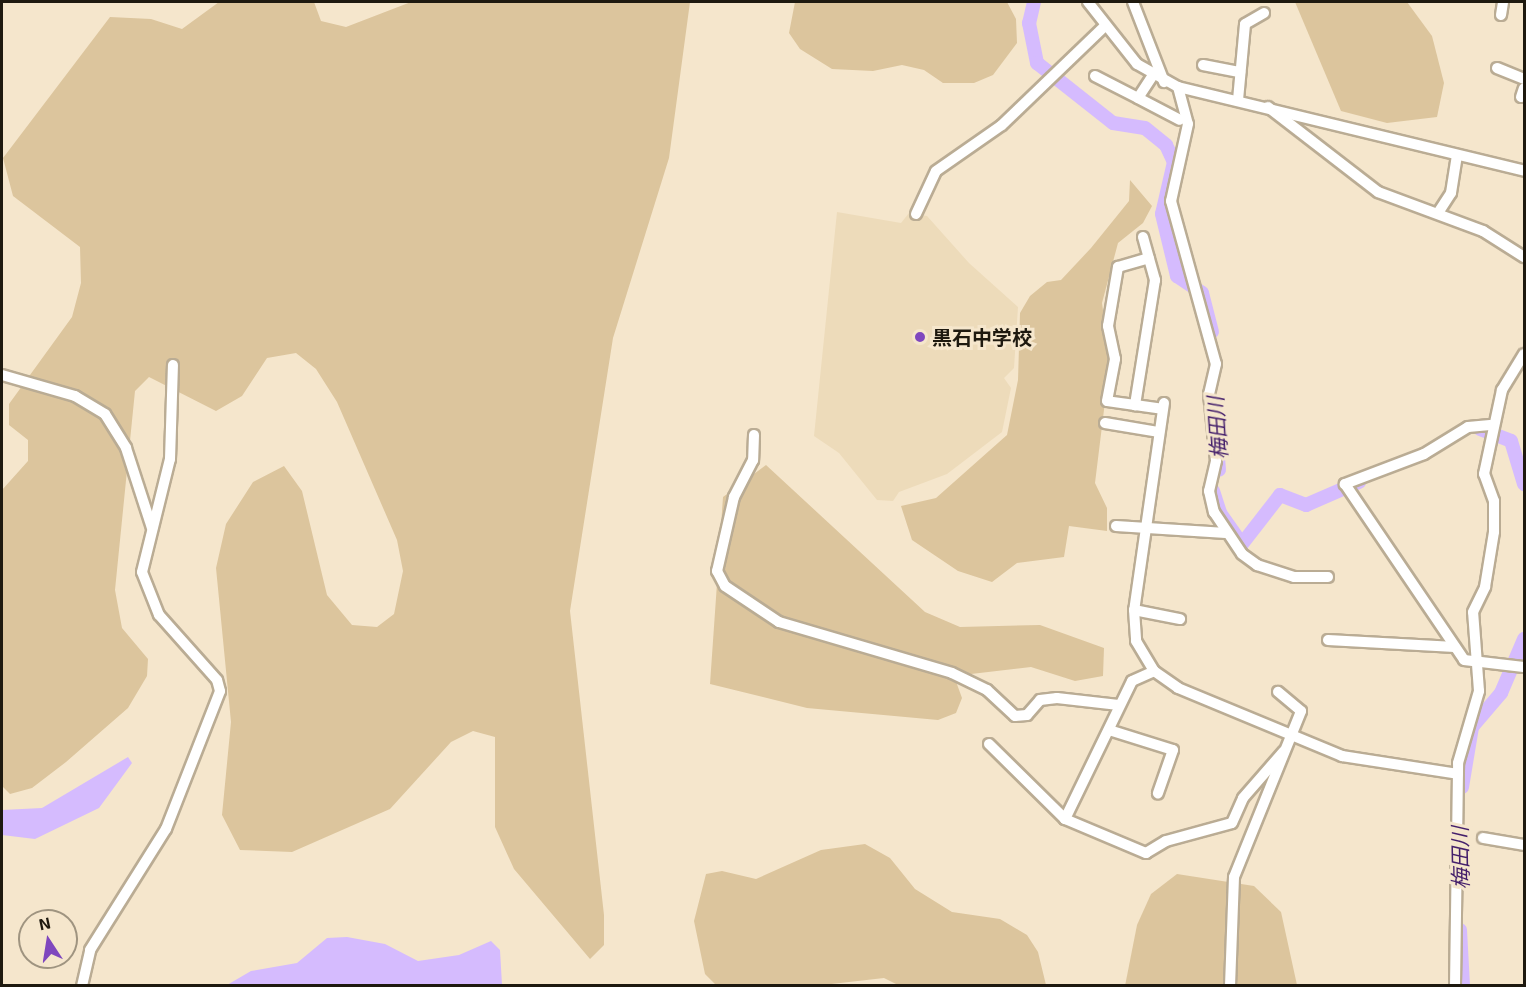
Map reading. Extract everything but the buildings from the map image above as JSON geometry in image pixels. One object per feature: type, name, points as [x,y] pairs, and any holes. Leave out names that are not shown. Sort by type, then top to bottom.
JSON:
[{"type":"street","points":[[1088,2],[1105,26],[1153,75],[1164,82],[1524,171]]},
{"type":"street","points":[[1133,2],[1164,82]]},
{"type":"street","points":[[1501,15],[1503,2]]},
{"type":"street","points":[[1238,100],[1245,24],[1264,13]]},
{"type":"street","points":[[916,214],[936,171],[1002,125],[1105,26]]},
{"type":"street","points":[[1203,65],[1240,72]]},
{"type":"street","points":[[1497,68],[1524,79]]},
{"type":"street","points":[[1138,98],[1153,75]]},
{"type":"street","points":[[1095,76],[1180,120]]},
{"type":"street","points":[[1178,87],[1188,124],[1171,201],[1216,364],[1209,403],[1216,462],[1209,491],[1226,532],[1242,554],[1270,572],[1328,577]]},
{"type":"street","points":[[1268,107],[1352,176],[1378,192],[1438,213],[1524,257]]},
{"type":"street","points":[[1438,213],[1451,193],[1457,156]]},
{"type":"street","points":[[1135,405],[1155,280],[1143,237]]},
{"type":"street","points":[[1149,258],[1118,267],[1108,326],[1115,359],[1107,401],[1163,406],[1134,610],[1136,641],[1154,671],[1178,688],[1288,736],[1378,765],[1458,774]]},
{"type":"street","points":[[1455,986],[1458,774],[1479,691],[1473,612],[1485,587],[1494,532],[1494,501],[1484,474],[1490,429],[1508,376],[1524,354]]},
{"type":"street","points":[[82,986],[94,942],[166,829],[220,691],[217,680],[151,601],[142,572],[170,459],[173,365]]},
{"type":"street","points":[[2,375],[75,396],[105,414],[126,448],[152,529]]},
{"type":"street","points":[[1106,423],[1159,432]]},
{"type":"street","points":[[1490,429],[1468,427],[1424,454],[1346,487],[1464,660],[1476,664],[1515,666]]},
{"type":"street","points":[[754,435],[753,460],[734,497],[717,571],[725,586],[779,622],[952,673],[987,690],[1015,716],[1027,715],[1040,700],[1057,698],[1119,705]]},
{"type":"street","points":[[1116,526],[1226,532]]},
{"type":"street","points":[[1134,610],[1180,619]]},
{"type":"street","points":[[1328,640],[1455,647]]},
{"type":"street","points":[[1065,819],[1132,681],[1154,671]]},
{"type":"street","points":[[1230,986],[1234,877],[1288,736],[1300,711],[1278,692]]},
{"type":"street","points":[[1108,730],[1173,750],[1158,793]]},
{"type":"street","points":[[989,744],[1065,819],[1146,853],[1166,841],[1232,824],[1243,798],[1284,751]]},
{"type":"street","points":[[1483,838],[1524,845]]},
{"type":"shaded area","points":[[219,2],[314,2],[321,21],[346,27],[411,2],[690,2],[669,158],[613,338],[570,611],[604,915],[604,945],[590,959],[514,869],[495,827],[495,737],[473,731],[451,742],[390,809],[292,852],[240,850],[222,815],[231,722],[216,568],[226,524],[253,482],[284,466],[302,491],[327,595],[352,625],[377,627],[394,614],[403,571],[397,540],[337,402],[316,369],[296,353],[267,358],[242,396],[216,411],[149,377],[135,391],[115,590],[122,628],[148,659],[147,676],[128,708],[32,788],[10,794],[2,786],[2,490],[28,461],[28,440],[9,425],[9,404],[72,317],[81,283],[80,247],[13,196],[3,158],[110,17],[151,19],[182,29]]},
{"type":"shaded area","points":[[795,2],[1007,2],[1016,19],[1017,43],[993,75],[974,83],[943,83],[924,70],[902,65],[873,71],[832,69],[800,49],[789,33]]},
{"type":"shaded area","points":[[1295,2],[1407,2],[1432,36],[1444,83],[1437,117],[1387,123],[1341,111]]},
{"type":"shaded area","points":[[1130,180],[1152,206],[1143,223],[1118,243],[1102,303],[1110,361],[1095,483],[1107,508],[1107,531],[1069,526],[1064,557],[1017,563],[992,582],[958,571],[912,540],[901,506],[936,498],[1007,435],[1018,380],[1020,313],[1030,296],[1047,282],[1061,280],[1091,248],[1129,201]]},
{"type":"shaded area","name":"黒石中学校","points":[[837,212],[901,223],[909,213],[927,216],[969,263],[1018,307],[1014,368],[1004,378],[1011,388],[1002,432],[947,474],[899,492],[893,501],[877,500],[839,453],[814,436]]},
{"type":"shaded area","points":[[766,465],[925,612],[960,627],[1040,625],[1104,648],[1103,676],[1075,681],[1031,667],[954,676],[962,698],[956,713],[938,720],[807,708],[710,684],[723,497]]},
{"type":"shaded area","points":[[128,757],[132,763],[99,808],[35,839],[2,835],[2,810],[42,808]]},
{"type":"shaded area","points":[[865,844],[890,858],[915,889],[952,912],[1000,919],[1027,935],[1038,952],[1046,985],[900,986],[884,978],[814,986],[717,986],[705,974],[694,921],[706,874],[722,871],[756,879],[821,850]]},
{"type":"shaded area","points":[[1177,874],[1254,886],[1281,912],[1297,985],[1125,986],[1137,925],[1151,894]]},
{"type":"shaded area","points":[[347,937],[385,944],[418,961],[459,955],[491,941],[500,950],[502,985],[227,985],[251,971],[297,963],[327,938]]},
{"type":"waterway","name":"梅田川","points":[[1034,2],[1029,23],[1037,63],[1113,123],[1145,128],[1166,145],[1174,162],[1162,214],[1177,276],[1202,293],[1212,332]]},
{"type":"waterway","name":"梅田川","points":[[1214,409],[1219,470]]},
{"type":"waterway","name":"梅田川","points":[[1480,429],[1511,441],[1524,484]]},
{"type":"waterway","name":"梅田川","points":[[1213,491],[1220,513],[1242,544],[1280,495],[1306,505],[1359,482]]},
{"type":"waterway","name":"梅田川","points":[[1462,787],[1472,727],[1501,693],[1524,639]]},
{"type":"waterway","name":"梅田川","points":[[1460,930],[1463,986]]},
{"type":"place","name":"黒石中学校","points":[[920,337]]}]
